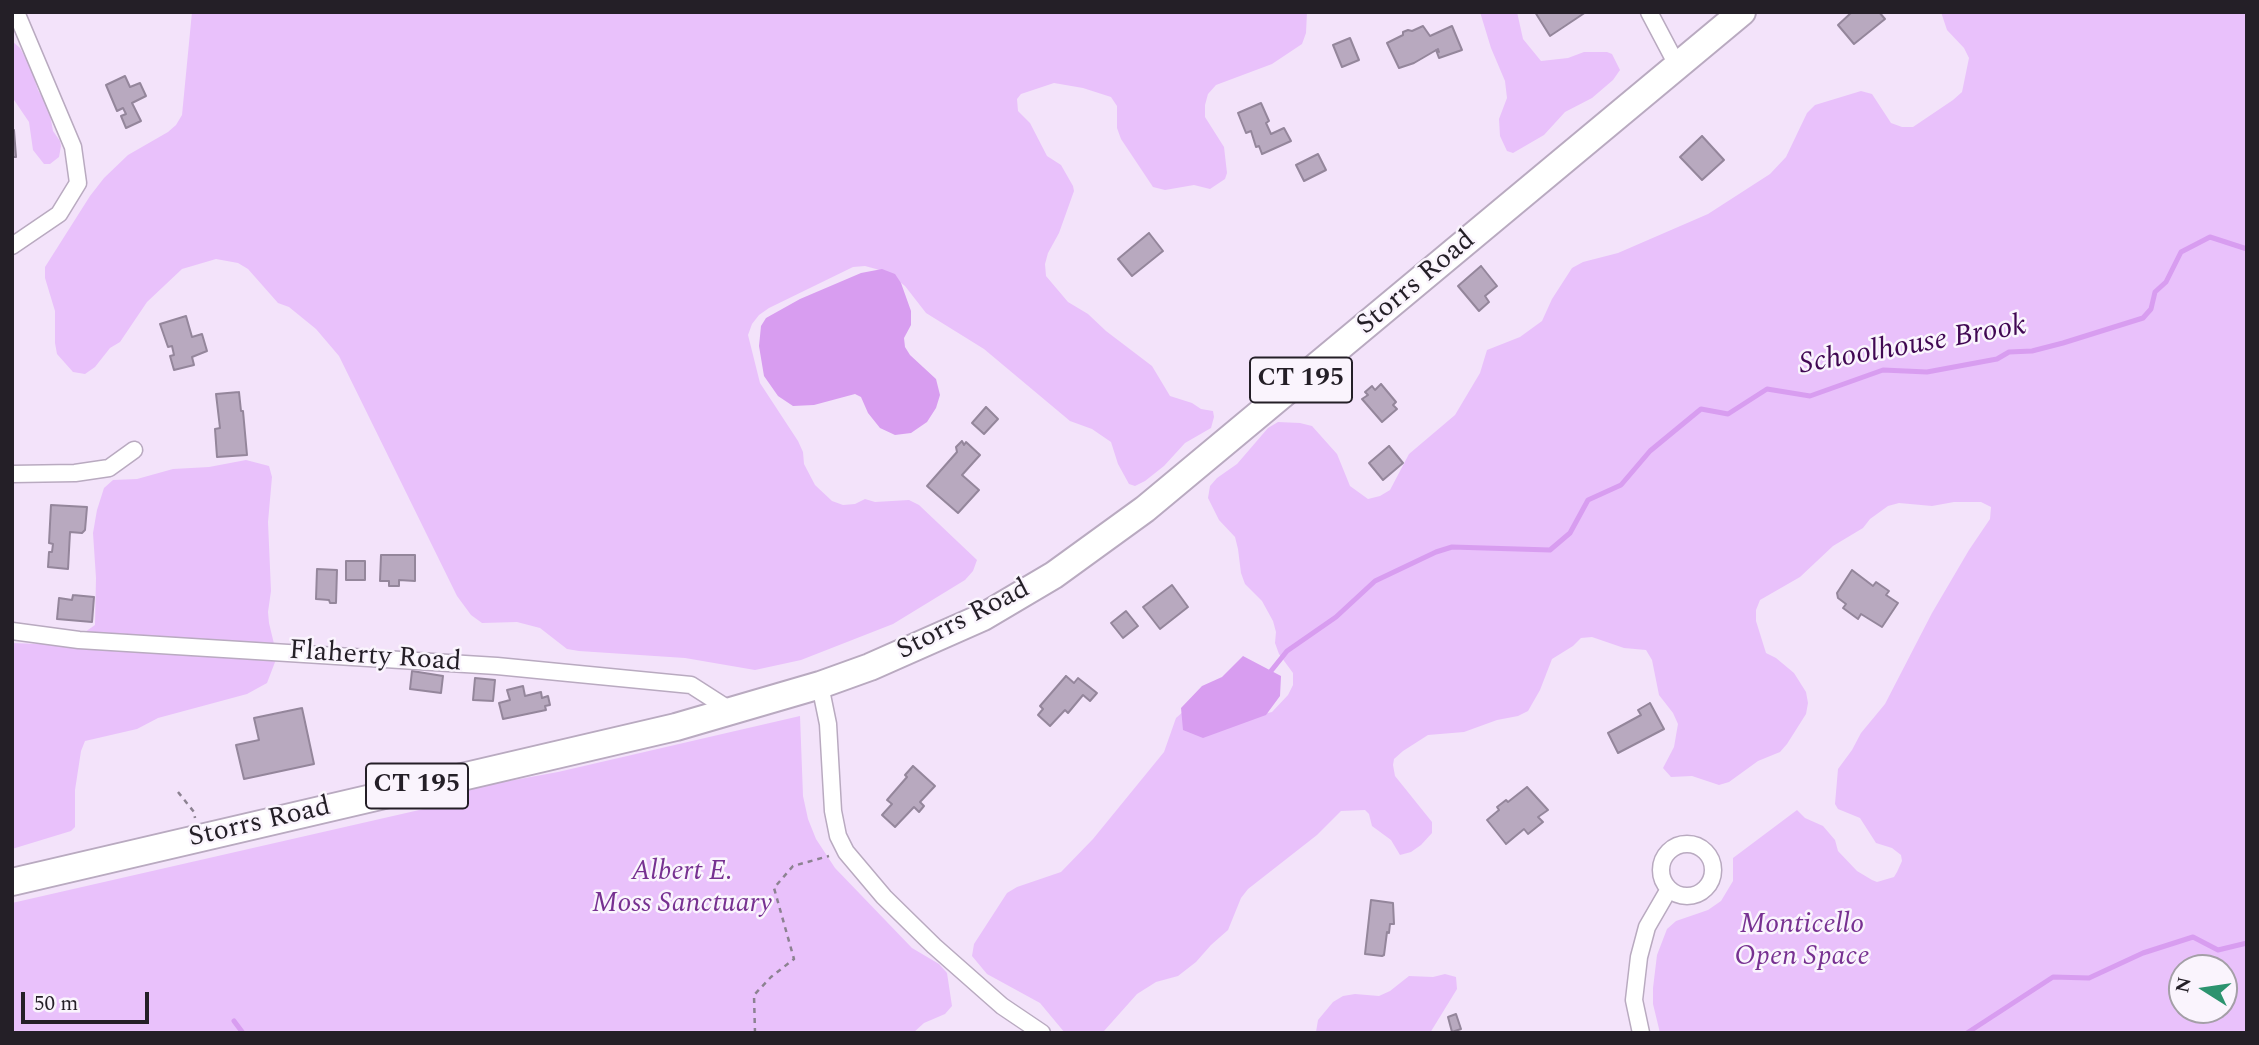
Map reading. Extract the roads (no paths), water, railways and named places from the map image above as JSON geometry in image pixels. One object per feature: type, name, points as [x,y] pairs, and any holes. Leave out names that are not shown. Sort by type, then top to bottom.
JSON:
[{"type":"main road","name":"Storrs Road","points":[[12,882],[676,727],[820,685],[870,667],[983,617],[1054,575],[1146,509],[1742,12]]},
{"type":"street","points":[[12,246],[59,214],[78,184],[73,147],[16,12]]},
{"type":"street","points":[[1649,12],[1677,65]]},
{"type":"street","points":[[12,474],[75,473],[109,468],[134,450]]},
{"type":"street","name":"Flaherty Road","points":[[12,631],[79,640],[497,666],[691,685],[730,710]]},
{"type":"street","points":[[820,685],[828,724],[834,811],[838,836],[846,852],[884,897],[934,946],[1002,1006],[1042,1033]]},
{"type":"street","points":[[1641,1033],[1634,1000],[1639,957],[1647,927],[1669,889]]},
{"type":"waterway","name":"Schoolhouse Brook","points":[[1271,671],[1287,651],[1336,617],[1375,581],[1436,552],[1452,547],[1550,550],[1570,533],[1588,500],[1621,485],[1650,451],[1701,409],[1728,414],[1767,389],[1810,396],[1883,370],[1927,372],[1997,359],[2009,352],[2032,351],[2063,343],[2143,318],[2151,309],[2155,292],[2166,282],[2181,252],[2210,237],[2247,249]]},
{"type":"waterway","points":[[1967,1033],[2053,977],[2089,978],[2143,953],[2193,937],[2218,950],[2247,943]]},
{"type":"waterway","points":[[234,1021],[243,1033]]},
{"type":"park label","name":"Albert E. Moss Sanctuary","points":[[682,890]]},
{"type":"park label","name":"Monticello Open Space","points":[[1802,943]]}]
